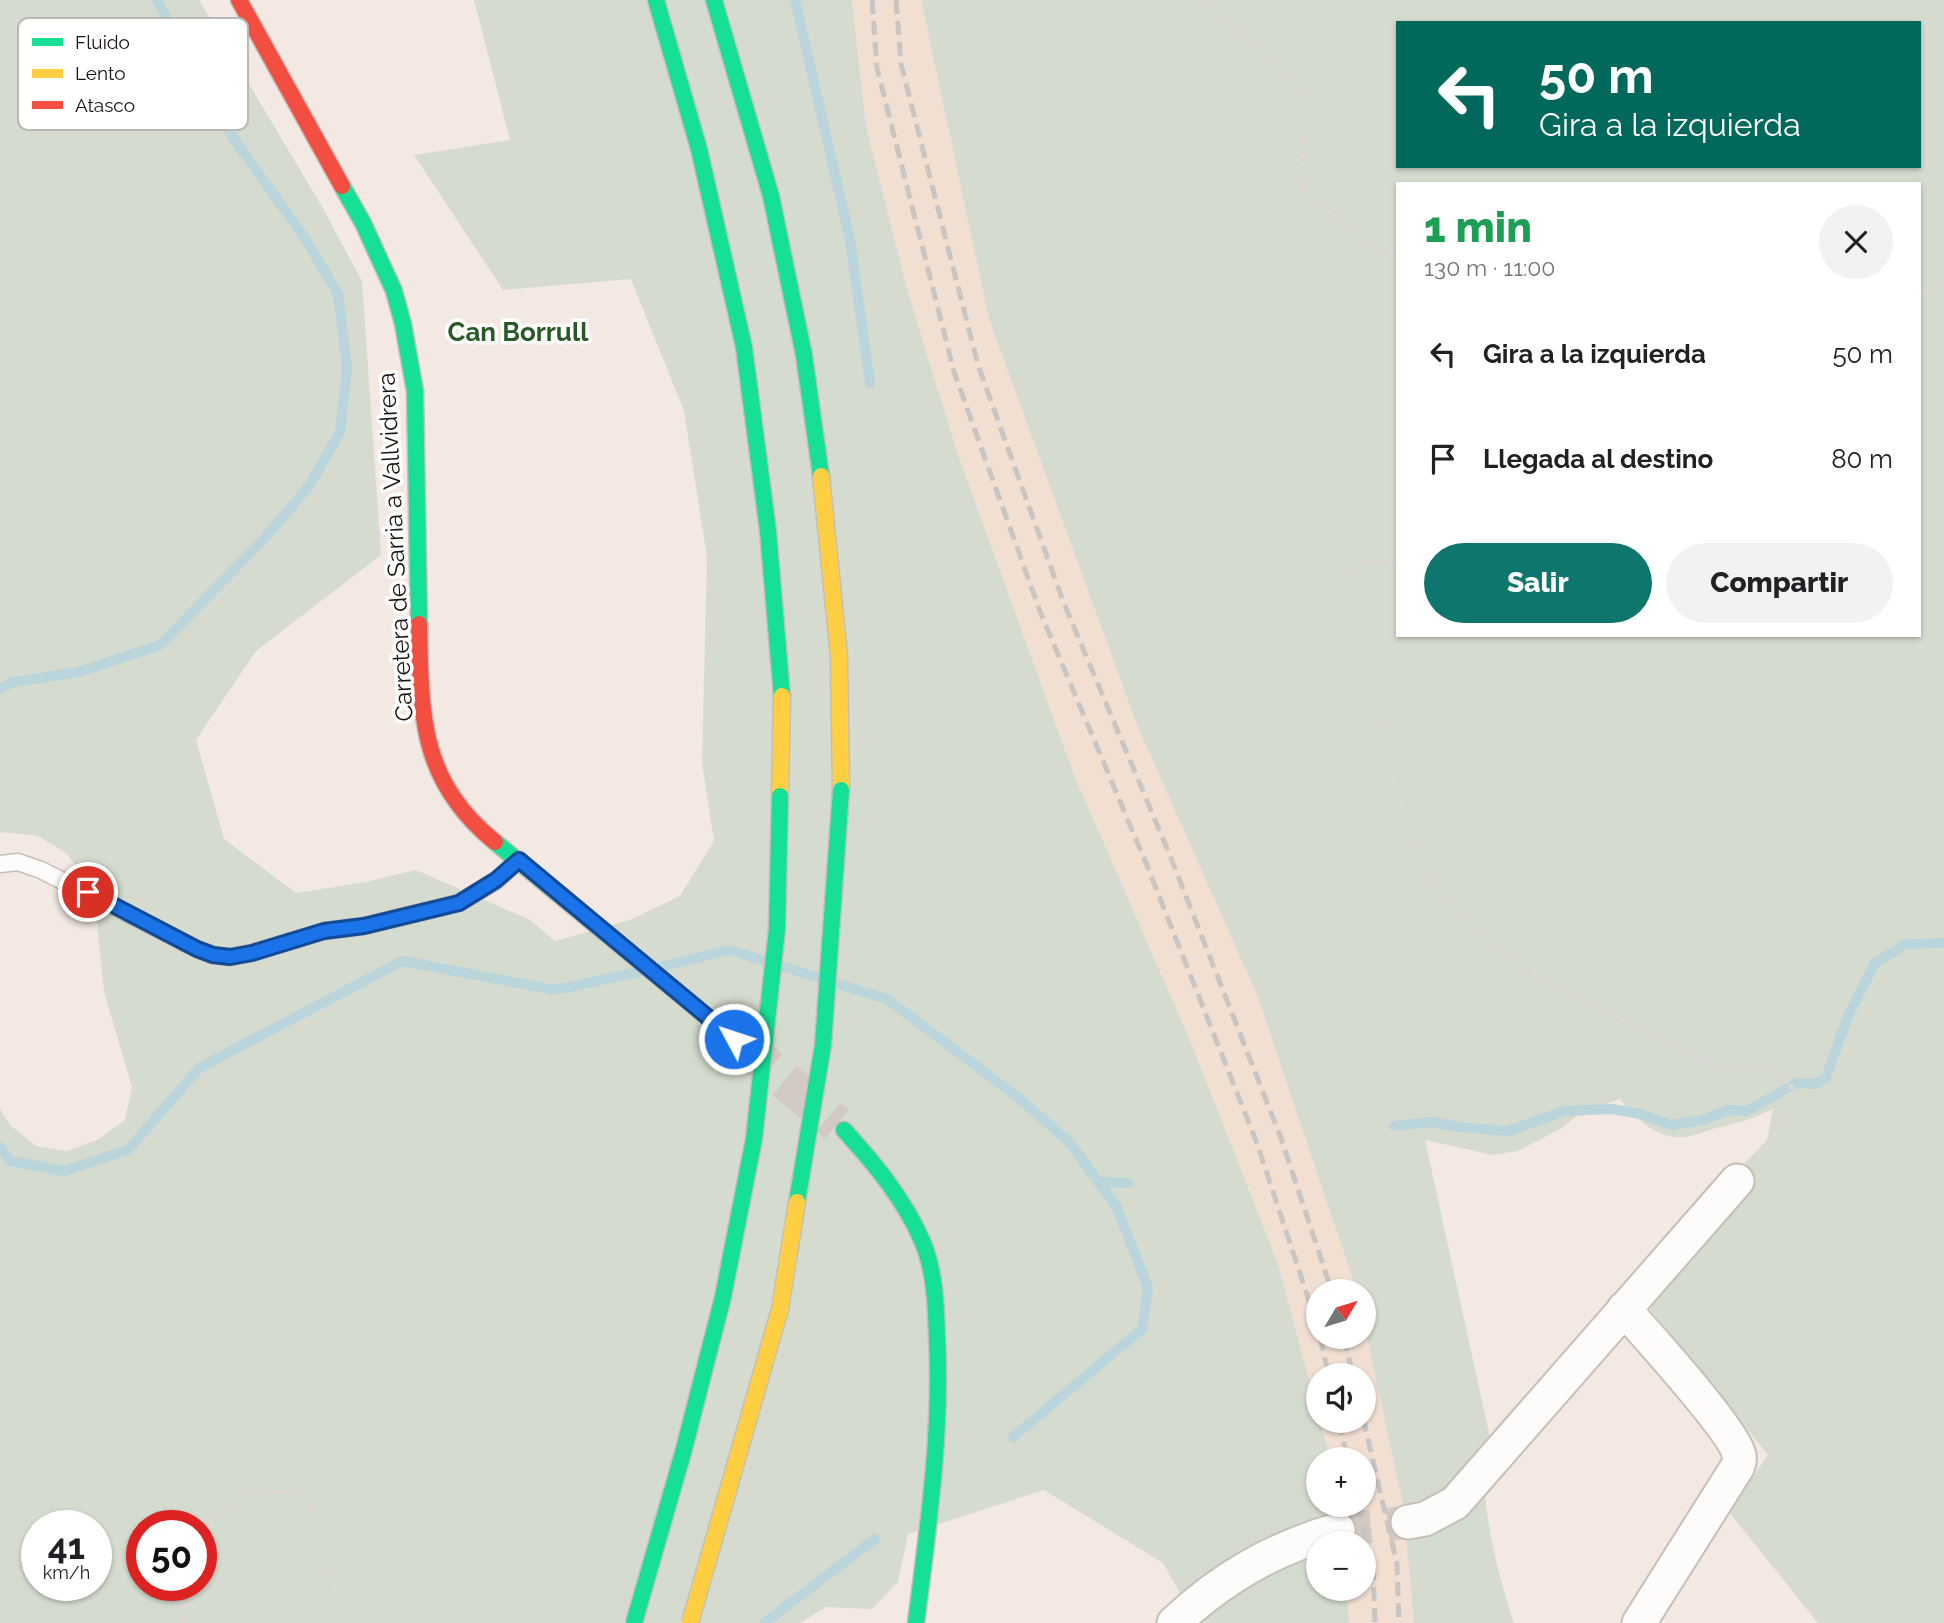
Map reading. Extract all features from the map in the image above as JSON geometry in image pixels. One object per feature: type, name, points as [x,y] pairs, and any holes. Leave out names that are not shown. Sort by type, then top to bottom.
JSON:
[{"type":"main road","name":"Carretera de Sarria a Vallvidrera","points":[[239,0],[363,223],[394,291],[404,324],[415,391],[419,661],[426,733],[445,787],[473,824],[734,1039]]},
{"type":"main road","points":[[634,1623],[683,1452],[723,1297],[754,1139],[776,929],[782,689],[768,531],[744,347],[699,149],[656,0]]},
{"type":"main road","points":[[690,1623],[780,1309],[823,1045],[841,790],[839,656],[827,523],[804,355],[771,196],[714,0]]},
{"type":"main road","points":[[844,1130],[879,1168],[903,1202],[924,1245],[934,1291],[938,1348],[938,1438],[916,1623]]},
{"type":"street","points":[[1408,1522],[1426,1519],[1455,1503],[1737,1181]]},
{"type":"street","points":[[1625,1308],[1717,1419],[1739,1455],[1738,1466],[1639,1623]]},
{"type":"street","points":[[1174,1623],[1223,1581],[1247,1566],[1299,1542],[1338,1530]]},
{"type":"lane","points":[[0,864],[18,862],[41,870],[197,949],[230,957],[324,931],[364,926],[459,903],[496,880],[519,860]]},
{"type":"path","points":[[1210,0],[1215,10],[1308,95],[1300,186],[1351,231],[1396,259]]},
{"type":"path","points":[[1921,294],[1944,283]]},
{"type":"path","points":[[1396,563],[1360,563],[1348,577],[1346,600],[1353,641],[1383,736],[1413,848],[1428,878],[1481,935],[1547,982],[1699,1060],[1725,1066],[1769,1067],[1782,1075],[1791,1086],[1794,1100],[1790,1112],[1773,1139],[1737,1181]]},
{"type":"path","points":[[217,1517],[227,1505],[261,1490],[303,1497],[322,1520],[339,1623]]},
{"type":"path","points":[[181,1623],[185,1601]]},
{"type":"shaded area","points":[[0,0],[199,0],[210,18],[18,18],[18,130],[248,130],[248,82],[321,205],[362,281],[381,555],[256,651],[196,740],[224,839],[296,893],[366,882],[416,870],[530,920],[555,941],[630,920],[680,896],[714,841],[702,763],[707,557],[684,411],[631,279],[503,290],[414,155],[510,140],[474,0],[852,0],[866,126],[908,293],[958,455],[1074,775],[1192,1045],[1278,1264],[1306,1368],[1306,1433],[1323,1433],[1327,1447],[1306,1447],[1306,1517],[1338,1517],[1339,1531],[1306,1531],[1306,1601],[1347,1601],[1349,1623],[1197,1623],[1163,1563],[1044,1490],[908,1534],[898,1582],[872,1609],[826,1607],[800,1623],[0,1623],[0,1109],[10,1125],[36,1146],[67,1151],[99,1139],[125,1120],[132,1087],[104,992],[96,913],[86,879],[66,853],[38,836],[0,832]]},
{"type":"shaded area","points":[[852,0],[921,0],[989,319],[1137,725],[1258,997],[1355,1279],[1306,1279],[1306,1349],[1369,1349],[1373,1363],[1306,1363],[1306,1368],[1278,1264],[1192,1045],[1074,775],[958,455],[908,293],[866,126]]},
{"type":"shaded area","points":[[921,0],[1944,0],[1944,1623],[1818,1623],[1729,1512],[1768,1455],[1629,1283],[1767,1140],[1773,1109],[1696,1135],[1674,1137],[1647,1126],[1620,1099],[1581,1113],[1560,1129],[1518,1151],[1493,1155],[1425,1140],[1490,1438],[1460,1479],[1465,1514],[1485,1495],[1496,1560],[1514,1623],[1414,1623],[1403,1504],[1376,1379],[1376,1363],[1373,1363],[1369,1349],[1376,1349],[1376,1279],[1353,1279],[1258,997],[1137,725],[989,319]]},
{"type":"shaded area","points":[[1376,1379],[1403,1504],[1414,1623],[1349,1623],[1347,1601],[1376,1601],[1376,1531],[1339,1531],[1338,1517],[1376,1517],[1376,1447],[1327,1447],[1323,1433],[1376,1433]]},
{"type":"waterway","points":[[157,0],[166,18]]},
{"type":"waterway","points":[[795,0],[850,240],[870,383]]},
{"type":"waterway","points":[[0,689],[13,682],[79,672],[160,645],[263,540],[309,486],[340,432],[347,368],[338,294],[304,237],[229,130]]},
{"type":"waterway","points":[[1394,1126],[1433,1122],[1457,1127],[1509,1131],[1564,1111],[1613,1109],[1640,1114],[1671,1125],[1703,1120],[1728,1110],[1747,1111],[1797,1083],[1815,1084],[1826,1077],[1848,1016],[1875,963],[1906,944],[1944,943]]},
{"type":"waterway","points":[[661,967],[729,950],[887,999],[1020,1099],[1070,1143],[1117,1208],[1148,1288],[1142,1329],[1013,1437]]},
{"type":"waterway","points":[[0,1147],[10,1161],[64,1171],[128,1150],[199,1068],[402,961],[555,990],[638,972]]},
{"type":"waterway","points":[[1098,1182],[1128,1183]]},
{"type":"waterway","points":[[764,1623],[875,1539]]},
{"type":"tunnel","points":[[741,1044],[837,1124]]},
{"type":"tunnel","points":[[1338,1530],[1408,1522]]},
{"type":"railway","points":[[872,0],[877,68],[954,372],[1041,614],[1146,863],[1258,1146],[1306,1292]]},
{"type":"railway","points":[[896,0],[901,64],[978,365],[1063,601],[1169,853],[1281,1138],[1328,1279]]},
{"type":"railway","points":[[1323,1349],[1326,1363]]},
{"type":"railway","points":[[1347,1349],[1350,1363]]},
{"type":"railway","points":[[1342,1433],[1345,1447]]},
{"type":"railway","points":[[1366,1433],[1397,1564],[1399,1623]]},
{"type":"railway","points":[[1361,1517],[1373,1567],[1375,1623]]},
{"type":"traffic: fast","points":[[656,0],[699,149],[744,347],[768,531],[782,696]]},
{"type":"traffic: fast","points":[[714,0],[771,196],[804,355],[821,476]]},
{"type":"traffic: fast","points":[[342,186],[363,223],[394,291],[415,391],[419,624]]},
{"type":"traffic: fast","points":[[797,1202],[823,1045],[841,790]]},
{"type":"traffic: fast","points":[[634,1623],[683,1453],[723,1297],[754,1139],[777,929],[780,796]]},
{"type":"traffic: fast","points":[[495,842],[734,1039]]},
{"type":"traffic: fast","points":[[844,1130],[878,1169],[916,1227],[927,1254],[932,1277],[937,1325],[938,1409],[933,1480],[916,1623]]},
{"type":"traffic: slow","points":[[821,476],[839,656],[841,790]]},
{"type":"traffic: slow","points":[[780,796],[782,696]]},
{"type":"traffic: slow","points":[[690,1623],[780,1309],[797,1202]]},
{"type":"traffic: jam","points":[[239,0],[342,186]]},
{"type":"traffic: jam","points":[[419,624],[424,717],[438,770],[451,795],[470,819],[495,842]]},
{"type":"district","name":"Can Borrull","points":[[518,332]]},
{"type":"route","points":[[88,892],[197,949],[230,957],[324,931],[364,926],[459,903],[496,880],[519,860],[734,1039]]}]
